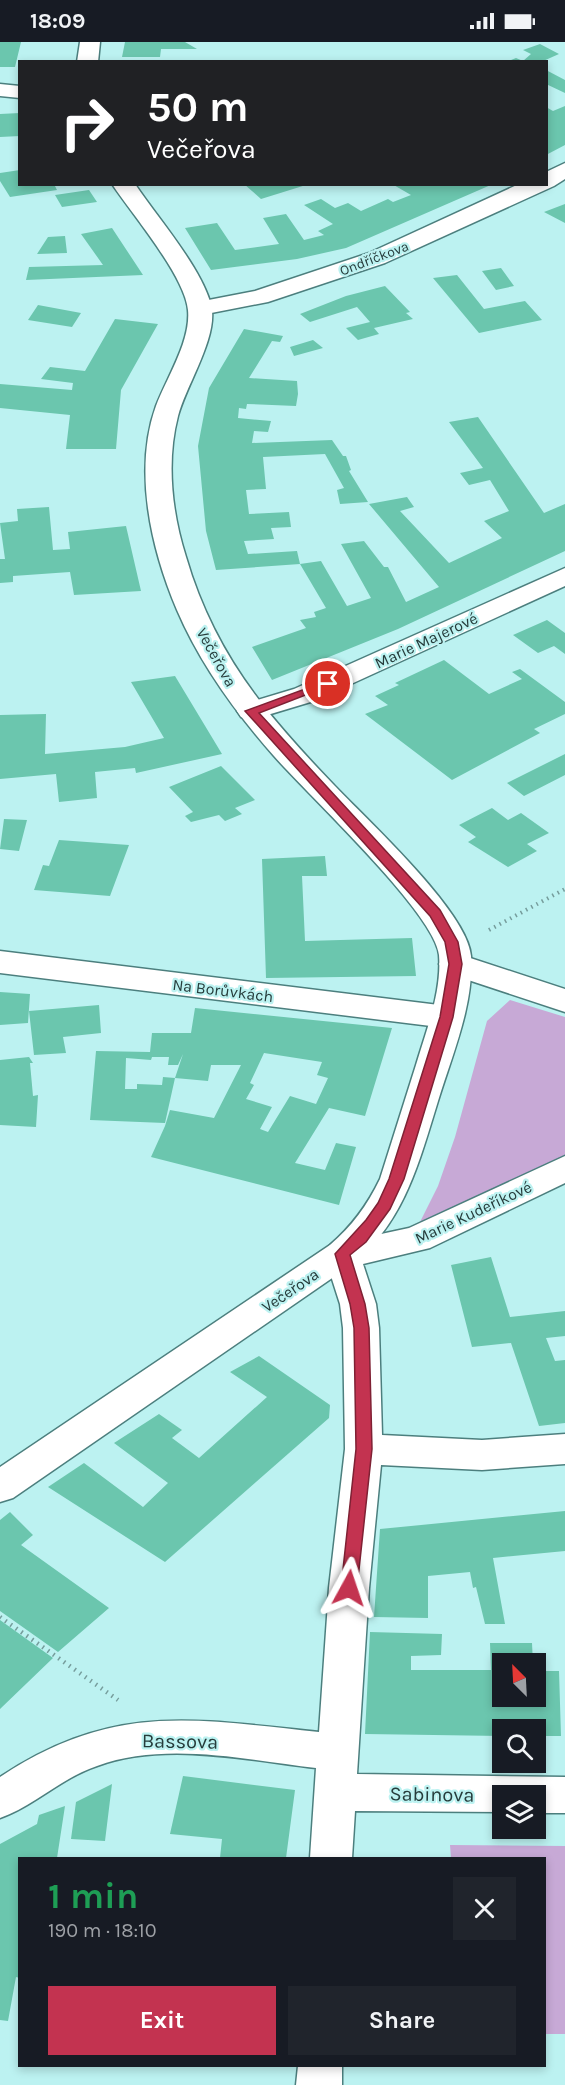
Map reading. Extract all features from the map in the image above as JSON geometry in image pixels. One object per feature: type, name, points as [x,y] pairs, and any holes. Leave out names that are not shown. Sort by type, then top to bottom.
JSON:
[{"type":"street","points":[[87,60],[90,42]]},
{"type":"street","points":[[0,90],[18,93]]},
{"type":"street","points":[[548,180],[565,170]]},
{"type":"street","points":[[124,186],[186,278],[201,308]]},
{"type":"street","name":"Ondříčkova","points":[[201,308],[260,297],[377,258],[535,186]]},
{"type":"street","name":"Večeřova","points":[[0,1487],[342,1254],[361,1238],[385,1205],[397,1179],[447,1017],[453,953],[436,913],[412,884],[300,768],[251,711],[224,672],[193,612],[172,557],[162,509],[159,476],[162,435],[176,384],[198,330],[201,308]]},
{"type":"street","name":"Marie Majerové","points":[[251,711],[304,695],[565,576]]},
{"type":"street","points":[[453,953],[565,1001]]},
{"type":"street","name":"Na Borůvkách","points":[[0,962],[447,1017]]},
{"type":"street","name":"Marie Kudeříkové","points":[[342,1254],[418,1239],[565,1168]]},
{"type":"street","points":[[331,1857],[349,1588],[364,1449],[361,1328],[358,1304],[342,1254]]},
{"type":"street","points":[[364,1449],[482,1455],[565,1449]]},
{"type":"street","name":"Bassova","points":[[0,1800],[31,1777],[57,1764],[121,1742],[156,1737],[338,1752]]},
{"type":"street","name":"Sabinova","points":[[335,1792],[565,1795]]},
{"type":"street","points":[[319,2085],[320,2067]]},
{"type":"path","points":[[453,953],[565,889]]},
{"type":"path","points":[[0,1617],[121,1702]]},
{"type":"shaded area","points":[[510,1000],[565,1017],[565,1158],[418,1226],[438,1186],[455,1137],[487,1021]]},
{"type":"shaded area","points":[[450,1845],[565,1846],[565,2034],[546,2034],[546,1857],[451,1857]]},
{"type":"building","points":[[0,42],[21,42],[15,67],[0,67]]},
{"type":"building","points":[[125,42],[185,42],[197,49],[161,49],[160,57],[122,57]]},
{"type":"building","points":[[540,44],[559,54],[546,60],[524,60],[531,54],[523,50]]},
{"type":"building","points":[[548,71],[565,80],[565,93],[548,85]]},
{"type":"building","points":[[565,106],[565,145],[548,154],[548,108],[553,111]]},
{"type":"building","points":[[18,113],[18,136],[0,137],[0,114]]},
{"type":"building","points":[[18,170],[18,186],[55,186],[57,190],[10,197],[0,181],[0,173]]},
{"type":"building","points":[[246,186],[303,186],[261,199]]},
{"type":"building","points":[[395,186],[488,186],[346,248],[297,259],[211,270],[185,228],[217,223],[235,250],[279,244],[263,218],[286,214],[304,240],[324,235],[318,231],[333,224],[304,205],[321,199],[335,208],[348,203],[361,211],[388,199],[393,202],[411,195]]},
{"type":"building","points":[[89,190],[97,202],[62,207],[55,195]]},
{"type":"building","points":[[565,204],[565,223],[544,212]]},
{"type":"building","points":[[112,228],[143,275],[26,280],[29,267],[103,265],[81,234]]},
{"type":"building","points":[[65,236],[67,253],[37,254],[48,237]]},
{"type":"building","points":[[501,268],[514,286],[496,290],[482,271]]},
{"type":"building","points":[[457,275],[484,309],[525,301],[542,320],[479,333],[433,278]]},
{"type":"building","points":[[385,286],[410,312],[406,313],[413,319],[374,328],[379,334],[358,340],[346,328],[370,322],[357,307],[310,322],[300,314],[346,296]]},
{"type":"building","points":[[38,305],[81,313],[72,327],[28,320]]},
{"type":"building","points":[[115,319],[158,324],[121,390],[116,449],[66,449],[70,415],[0,408],[0,384],[72,390],[73,383],[41,379],[50,367],[85,371]]},
{"type":"building","points":[[244,329],[283,336],[280,342],[272,341],[249,378],[297,381],[298,394],[296,406],[247,404],[246,409],[239,408],[238,418],[271,421],[268,432],[254,431],[252,443],[332,440],[343,456],[346,456],[351,470],[349,471],[368,502],[340,504],[337,490],[344,488],[325,454],[263,457],[266,489],[246,490],[249,514],[289,512],[291,527],[271,528],[274,539],[244,541],[248,554],[297,551],[300,564],[216,570],[206,531],[198,446],[209,388]]},
{"type":"building","points":[[313,340],[323,348],[294,356],[290,347]]},
{"type":"building","points":[[478,417],[544,513],[565,504],[565,551],[398,629],[272,680],[252,647],[306,628],[300,620],[316,617],[314,612],[326,608],[300,564],[321,561],[347,606],[371,598],[341,544],[364,541],[384,567],[388,567],[406,602],[439,587],[369,504],[407,497],[414,507],[400,511],[449,563],[502,538],[484,521],[509,511],[490,480],[469,485],[460,473],[483,468],[449,422]]},
{"type":"building","points":[[49,507],[53,550],[70,549],[68,532],[126,526],[141,591],[74,595],[70,572],[13,576],[13,582],[0,583],[0,559],[5,559],[0,523],[18,521],[17,509]]},
{"type":"building","points":[[547,620],[565,633],[565,654],[554,646],[538,653],[513,635]]},
{"type":"building","points":[[444,660],[489,694],[522,679],[512,672],[520,669],[565,702],[565,714],[534,729],[540,733],[452,780],[365,714],[388,705],[375,696],[399,685],[395,683]]},
{"type":"building","points":[[175,676],[222,754],[136,773],[135,768],[95,772],[97,798],[59,802],[56,774],[0,779],[0,715],[46,714],[45,754],[125,747],[164,738],[131,682]]},
{"type":"building","points":[[565,754],[565,775],[524,796],[507,783]]},
{"type":"building","points":[[221,766],[255,800],[235,808],[242,814],[225,821],[219,815],[191,822],[185,816],[193,812],[169,787]]},
{"type":"building","points":[[492,808],[508,820],[521,813],[549,833],[527,844],[537,851],[508,867],[468,842],[476,837],[459,825]]},
{"type":"building","points":[[4,819],[27,820],[19,851],[0,849]]},
{"type":"building","points":[[59,840],[129,845],[110,896],[34,890],[43,865],[49,866]]},
{"type":"building","points":[[325,856],[327,876],[302,876],[305,941],[412,938],[416,976],[266,978],[262,859]]},
{"type":"building","points":[[0,992],[30,994],[28,1023],[0,1025]]},
{"type":"building","points":[[99,1005],[101,1033],[63,1037],[66,1053],[34,1055],[29,1011]]},
{"type":"building","points":[[195,1008],[392,1028],[365,1116],[329,1108],[295,1163],[325,1170],[336,1143],[356,1147],[339,1205],[151,1157],[165,1126],[170,1110],[214,1118],[241,1065],[211,1065],[208,1081],[175,1078],[165,1123],[90,1120],[96,1051],[150,1052],[152,1033],[191,1033]],"holes":[[[264,1053],[322,1062],[317,1075],[328,1078],[316,1104],[290,1096],[268,1132],[260,1129],[272,1107],[246,1099],[254,1085],[250,1083]],[[183,1054],[175,1078],[163,1077],[162,1085],[137,1084],[137,1089],[125,1089],[126,1058],[151,1060],[152,1057],[169,1057],[168,1065],[178,1065]]]},
{"type":"building","points":[[29,1057],[33,1063],[30,1063],[33,1096],[38,1095],[36,1127],[0,1125],[0,1060]]},
{"type":"building","points":[[491,1257],[510,1317],[565,1311],[565,1336],[546,1338],[555,1361],[565,1360],[565,1423],[539,1426],[511,1343],[472,1347],[451,1265]]},
{"type":"building","points":[[259,1356],[330,1405],[329,1418],[165,1562],[48,1487],[84,1463],[143,1507],[168,1483],[114,1443],[159,1414],[182,1430],[172,1438],[199,1458],[267,1397],[230,1372]]},
{"type":"building","points":[[565,1511],[565,1551],[493,1558],[505,1624],[485,1624],[470,1572],[428,1576],[428,1618],[374,1617],[380,1529]]},
{"type":"building","points":[[10,1512],[33,1535],[21,1545],[109,1608],[58,1652],[0,1611],[0,1520]]},
{"type":"building","points":[[0,1620],[53,1658],[0,1709]]},
{"type":"building","points":[[370,1632],[442,1634],[441,1655],[411,1656],[411,1670],[491,1670],[490,1643],[532,1643],[532,1653],[492,1653],[492,1707],[546,1707],[546,1671],[559,1671],[561,1736],[546,1736],[546,1719],[492,1719],[492,1736],[365,1734]]},
{"type":"building","points":[[183,1776],[295,1790],[286,1857],[220,1857],[222,1839],[170,1834]]},
{"type":"building","points":[[112,1784],[105,1841],[71,1839],[76,1802]]},
{"type":"building","points":[[65,1806],[57,1857],[18,1857],[18,1978],[16,1977],[8,2021],[0,2020],[0,1844],[37,1824],[39,1815]]},
{"type":"route","points":[[328,684],[287,701],[251,711],[300,768],[412,884],[436,913],[455,953],[453,988],[447,1017],[397,1179],[385,1205],[372,1224],[361,1238],[342,1254],[358,1304],[361,1328],[364,1449],[349,1588]]}]
